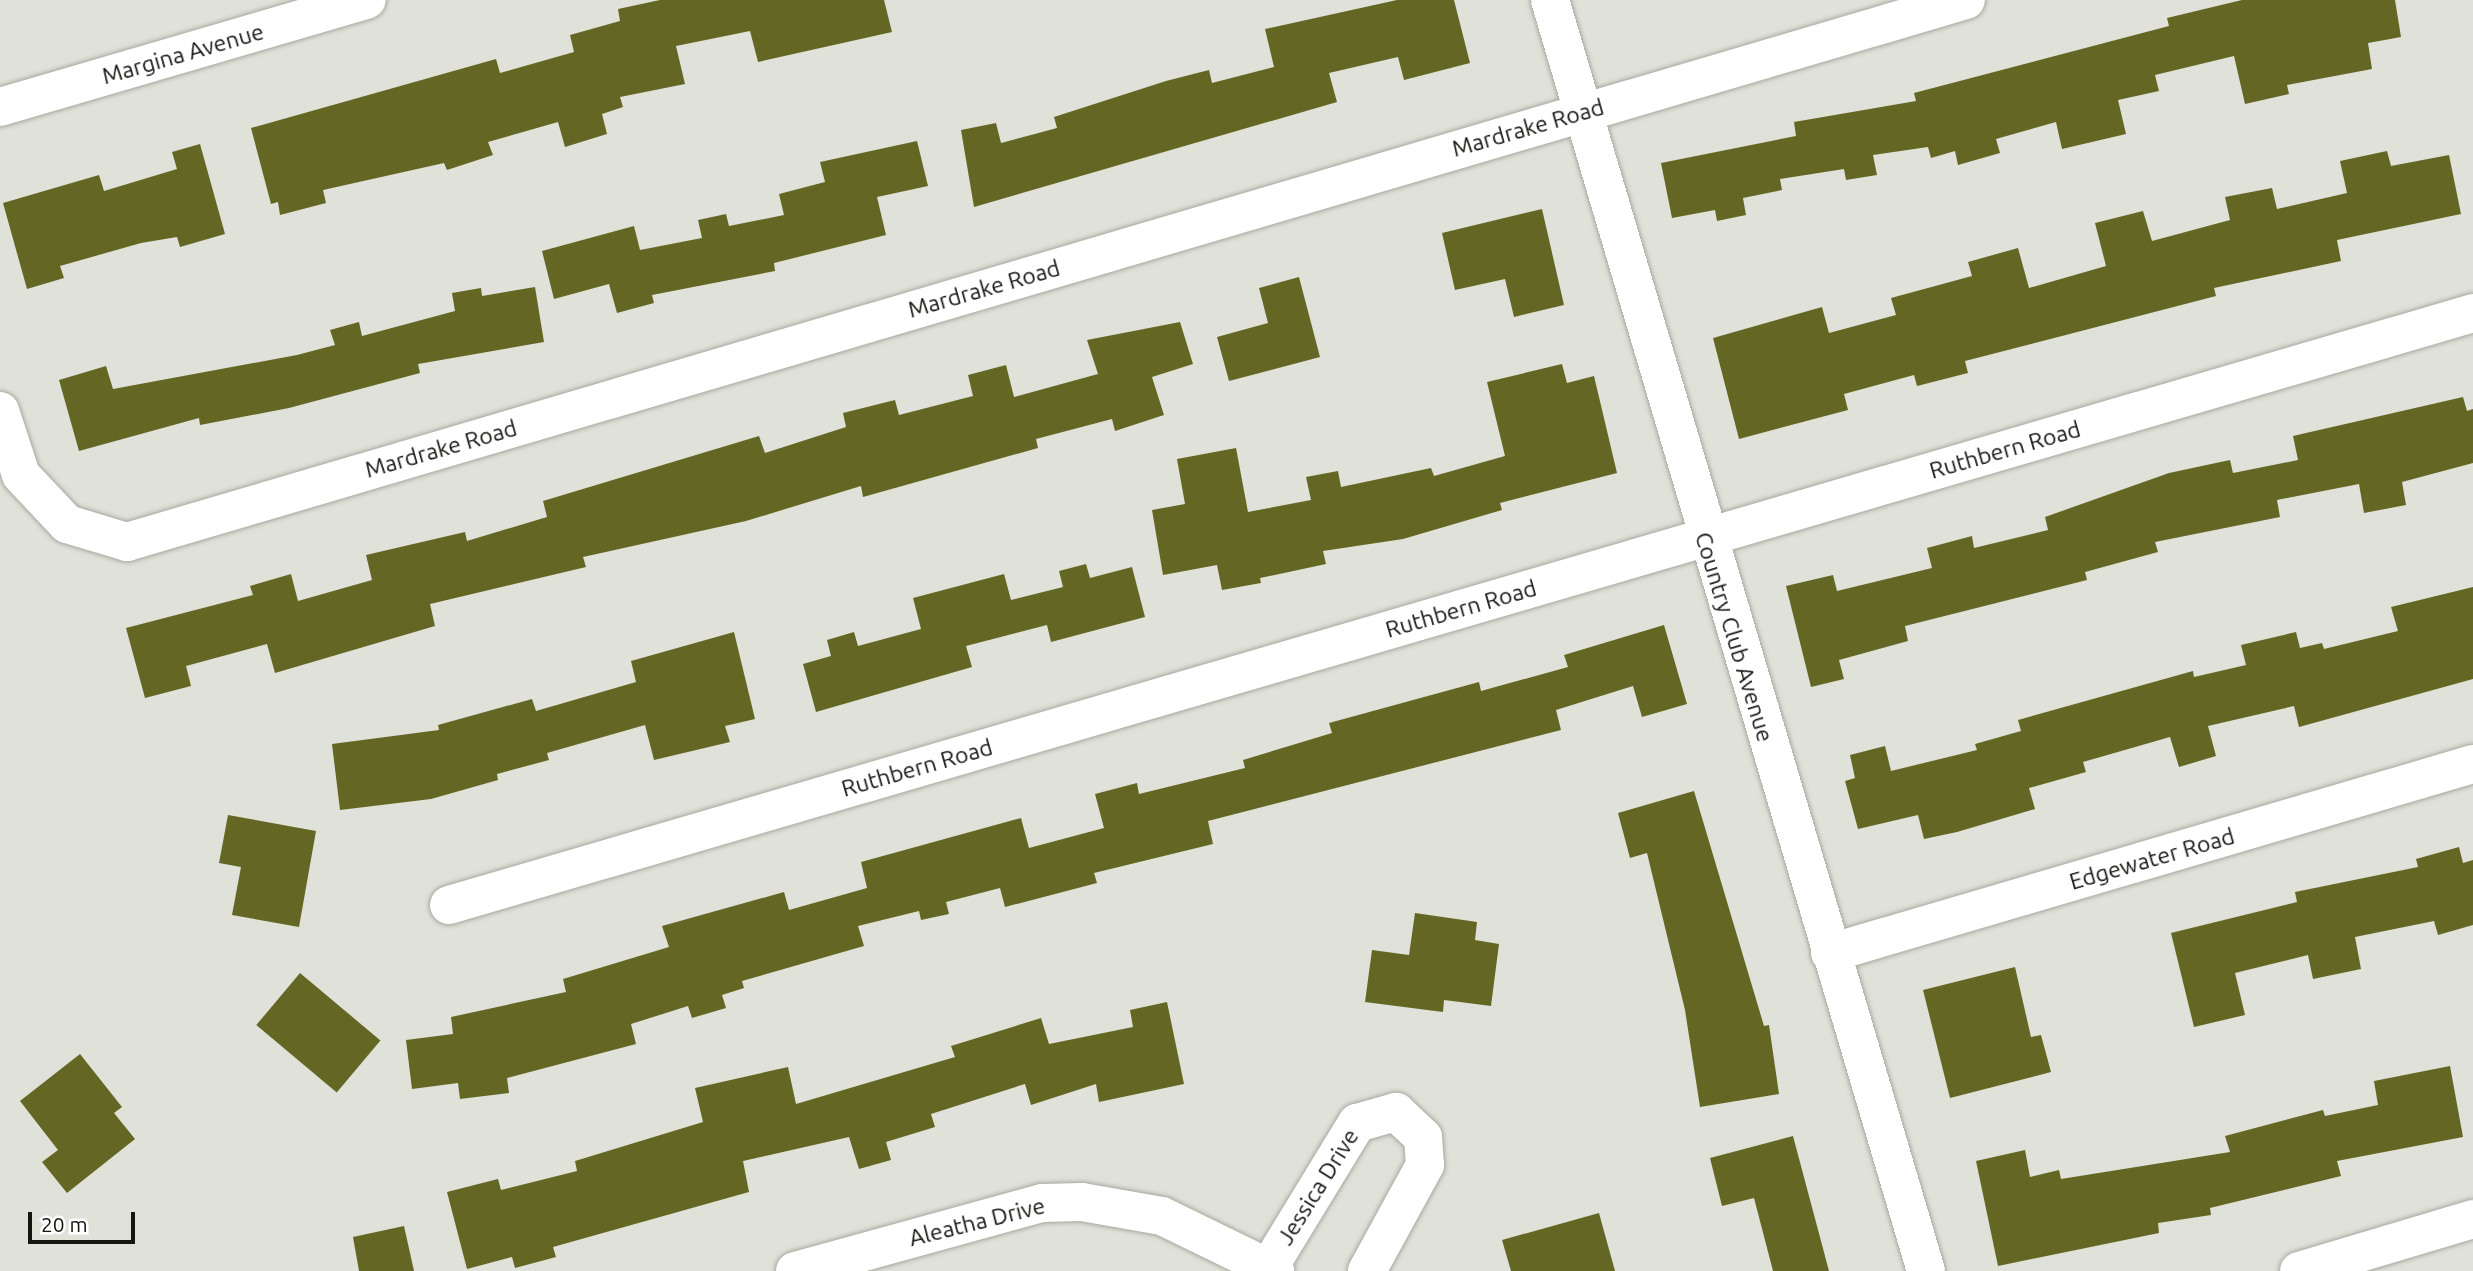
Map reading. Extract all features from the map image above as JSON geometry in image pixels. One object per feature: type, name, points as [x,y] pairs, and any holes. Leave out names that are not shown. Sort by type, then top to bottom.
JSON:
[{"type":"street","name":"Margina Avenue","points":[[0,107],[367,0]]},
{"type":"street","name":"Country Club Avenue","points":[[1550,0],[1704,538],[1926,1271]]},
{"type":"street","name":"Mardrake Road","points":[[0,411],[21,475],[67,524],[127,542],[1966,0]]},
{"type":"street","name":"Ruthbern Road","points":[[449,905],[2473,313]]},
{"type":"street","name":"Edgewater Road","points":[[1830,953],[2473,764]]},
{"type":"street","name":"Jessica Drive","points":[[1272,1269],[1344,1139],[1370,1115],[1396,1112],[1423,1138],[1425,1165],[1367,1271]]},
{"type":"street","name":"Aleatha Drive","points":[[795,1271],[1042,1203],[1082,1202],[1163,1216],[1272,1269]]},
{"type":"street","points":[[2299,1271],[2473,1219]]},
{"type":"building","points":[[660,0],[884,0],[892,32],[758,62],[750,31],[676,46],[685,84],[620,97],[623,107],[602,114],[607,134],[565,147],[558,122],[488,142],[493,155],[447,170],[444,163],[323,190],[326,203],[280,215],[278,202],[271,204],[251,128],[496,59],[500,73],[574,52],[570,35],[620,21],[618,9]]},
{"type":"building","points":[[1397,0],[1454,0],[1470,63],[1404,80],[1398,57],[1329,73],[1337,102],[974,207],[961,130],[996,123],[1001,143],[1057,128],[1054,117],[1166,81],[1209,70],[1212,83],[1274,67],[1265,29]]},
{"type":"building","points":[[2242,0],[2395,0],[2401,37],[2368,43],[2372,69],[2287,85],[2289,94],[2245,104],[2234,56],[2155,75],[2159,91],[2118,100],[2126,134],[2062,149],[2056,122],[1996,139],[2000,153],[1958,165],[1955,151],[1931,158],[1928,147],[1873,155],[1877,175],[1846,180],[1844,169],[1780,179],[1782,190],[1743,198],[1746,215],[1717,221],[1715,210],[1672,218],[1661,163],[1796,136],[1794,122],[1916,101],[1914,93],[2169,26],[2167,18]]},
{"type":"building","points":[[917,141],[928,186],[877,197],[886,235],[774,263],[775,271],[652,295],[654,303],[617,313],[609,284],[554,299],[542,251],[634,226],[640,250],[702,238],[698,220],[726,214],[729,226],[784,215],[779,194],[825,182],[820,162]]},
{"type":"building","points":[[200,144],[225,234],[180,247],[177,237],[141,243],[60,266],[64,278],[27,289],[3,203],[99,175],[104,191],[177,169],[172,152]]},
{"type":"building","points":[[2387,151],[2391,166],[2449,155],[2461,214],[2337,240],[2341,261],[2214,288],[2216,296],[1965,361],[1968,373],[1917,386],[1914,375],[1844,394],[1848,410],[1739,439],[1713,338],[1822,307],[1829,333],[1896,315],[1891,298],[1972,276],[1968,262],[2018,248],[2029,288],[2106,266],[2095,223],[2143,211],[2152,241],[2230,220],[2225,197],[2272,188],[2277,209],[2347,193],[2340,161]]},
{"type":"building","points":[[1542,209],[1564,305],[1514,317],[1505,279],[1455,290],[1442,233]]},
{"type":"building","points":[[1299,277],[1320,357],[1229,381],[1217,337],[1268,323],[1259,288]]},
{"type":"building","points":[[535,287],[544,342],[418,364],[420,373],[289,408],[200,425],[199,418],[79,451],[59,380],[106,366],[113,389],[297,355],[335,345],[330,330],[359,322],[362,336],[455,311],[452,293],[481,288],[482,296]]},
{"type":"building","points":[[1180,322],[1193,364],[1152,377],[1164,415],[1115,431],[1112,419],[1036,439],[1038,448],[863,497],[861,486],[746,521],[583,557],[586,567],[430,604],[435,626],[275,673],[267,644],[186,666],[191,686],[145,698],[126,628],[253,595],[250,586],[291,574],[298,601],[372,580],[366,555],[465,532],[467,541],[547,517],[543,501],[759,436],[765,453],[846,427],[843,413],[895,400],[899,415],[973,396],[968,375],[1006,365],[1014,397],[1098,374],[1087,340]]},
{"type":"building","points":[[1562,364],[1567,383],[1594,376],[1617,473],[1500,503],[1502,510],[1403,539],[1323,551],[1326,564],[1260,578],[1261,583],[1222,590],[1217,565],[1163,575],[1152,510],[1185,504],[1177,459],[1236,448],[1248,512],[1311,500],[1306,477],[1338,471],[1341,487],[1431,468],[1434,476],[1505,456],[1487,382]]},
{"type":"building","points":[[2463,397],[2467,411],[2473,409],[2473,463],[2402,482],[2406,505],[2364,513],[2359,484],[2277,500],[2280,517],[2155,542],[2158,552],[2085,572],[2087,580],[1905,626],[1908,641],[1839,660],[1844,679],[1811,687],[1786,586],[1833,575],[1837,591],[1932,568],[1927,548],[1972,536],[1974,548],[2048,530],[2045,517],[2169,473],[2230,460],[2233,473],[2298,460],[2293,436]]},
{"type":"building","points":[[1086,564],[1090,578],[1132,567],[1145,617],[1051,642],[1047,625],[966,646],[972,667],[816,712],[803,664],[831,656],[827,640],[854,632],[858,646],[921,629],[913,598],[1004,574],[1011,600],[1063,587],[1059,571]]},
{"type":"building","points":[[2473,587],[2473,679],[2299,727],[2294,706],[2208,726],[2216,756],[2179,767],[2170,737],[2083,762],[2086,772],[2029,788],[2035,809],[1957,832],[1924,839],[1918,815],[1858,829],[1845,781],[1855,778],[1850,755],[1885,746],[1891,771],[1977,750],[1975,744],[2021,731],[2018,720],[2193,671],[2194,677],[2246,665],[2241,645],[2296,632],[2300,648],[2322,643],[2324,649],[2398,631],[2391,607]]},
{"type":"building","points":[[1664,625],[1687,704],[1642,717],[1633,686],[1556,710],[1561,730],[1208,821],[1213,844],[1094,873],[1097,883],[1005,907],[1000,888],[946,902],[949,914],[921,920],[919,911],[858,926],[864,946],[742,981],[744,988],[722,995],[726,1008],[692,1018],[688,1006],[631,1024],[636,1044],[507,1078],[509,1093],[460,1099],[458,1083],[412,1089],[406,1040],[453,1034],[451,1017],[566,992],[563,979],[669,947],[662,926],[784,892],[789,910],[867,888],[861,862],[1021,818],[1029,848],[1104,828],[1095,794],[1137,783],[1139,794],[1245,768],[1243,760],[1332,733],[1329,723],[1479,682],[1481,691],[1568,667],[1564,655]]},
{"type":"building","points":[[734,632],[755,719],[725,726],[730,742],[654,760],[645,725],[547,753],[549,760],[497,774],[498,780],[431,799],[340,810],[332,744],[439,730],[438,725],[532,699],[536,711],[636,682],[631,661]]},
{"type":"building","points":[[1694,791],[1764,1026],[1769,1025],[1779,1094],[1700,1107],[1685,1010],[1647,853],[1630,858],[1618,813]]},
{"type":"building","points":[[228,815],[316,831],[299,927],[232,915],[241,867],[219,863]]},
{"type":"building","points":[[2459,847],[2463,863],[2473,860],[2473,925],[2438,935],[2434,921],[2355,937],[2361,969],[2313,979],[2308,955],[2235,973],[2245,1015],[2194,1027],[2171,933],[2297,902],[2295,892],[2418,867],[2416,859]]},
{"type":"building","points":[[1415,913],[1477,922],[1475,940],[1499,944],[1491,1006],[1444,1000],[1443,1012],[1365,1002],[1372,950],[1409,955]]},
{"type":"building","points":[[2015,967],[2031,1037],[2041,1035],[2051,1072],[1950,1098],[1923,990]]},
{"type":"building","points":[[300,973],[380,1040],[337,1093],[256,1025]]},
{"type":"building","points":[[1167,1002],[1184,1084],[1099,1102],[1096,1084],[1031,1105],[1025,1084],[931,1114],[935,1127],[886,1142],[891,1160],[859,1169],[849,1137],[743,1161],[749,1192],[553,1247],[556,1257],[515,1268],[512,1257],[467,1269],[447,1192],[498,1179],[501,1190],[577,1171],[575,1161],[703,1122],[695,1088],[788,1067],[796,1104],[955,1057],[951,1046],[1041,1018],[1049,1044],[1133,1027],[1130,1010]]},
{"type":"building","points":[[80,1054],[122,1107],[114,1113],[135,1139],[67,1193],[42,1162],[58,1150],[20,1101]]},
{"type":"building","points":[[2450,1066],[2463,1137],[2337,1161],[2341,1176],[2210,1208],[2211,1215],[2158,1223],[2159,1233],[1998,1266],[1976,1161],[2025,1150],[2030,1177],[2059,1170],[2061,1179],[2230,1152],[2225,1136],[2323,1110],[2325,1116],[2378,1105],[2374,1081]]},
{"type":"building","points":[[1793,1136],[1829,1271],[1773,1271],[1754,1198],[1722,1206],[1710,1158]]},
{"type":"building","points":[[1599,1213],[1615,1271],[1511,1271],[1502,1240]]},
{"type":"building","points":[[404,1226],[414,1271],[359,1271],[353,1237]]}]
